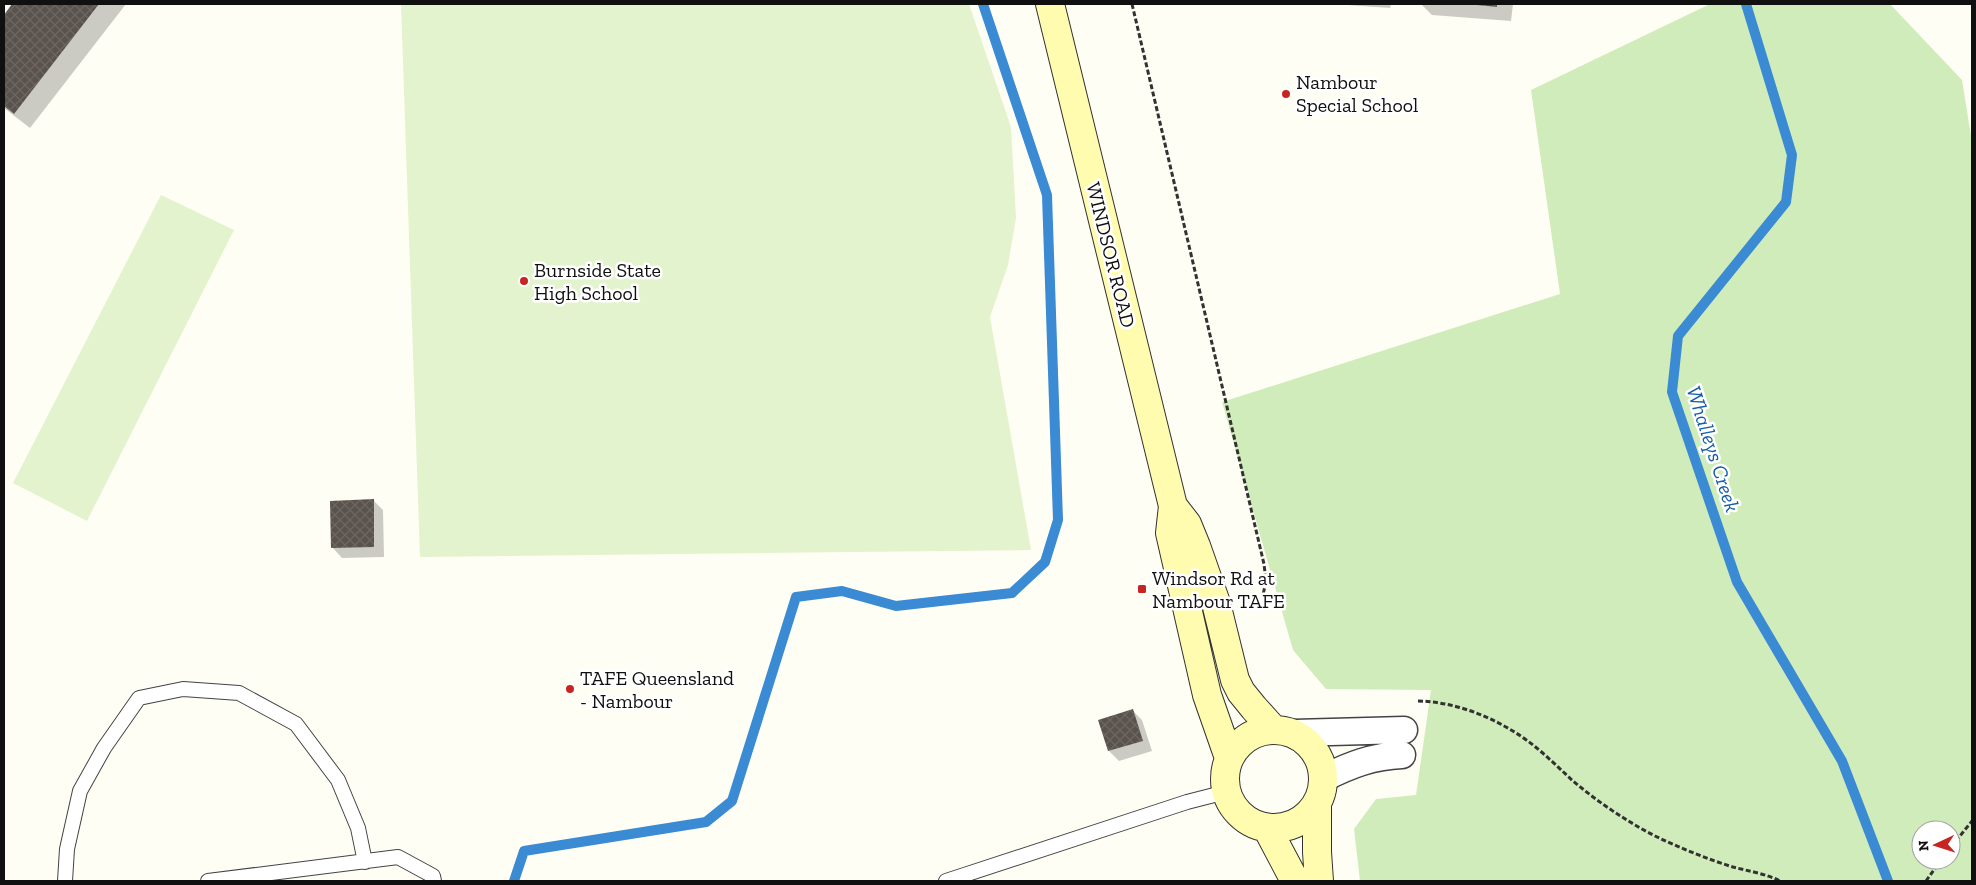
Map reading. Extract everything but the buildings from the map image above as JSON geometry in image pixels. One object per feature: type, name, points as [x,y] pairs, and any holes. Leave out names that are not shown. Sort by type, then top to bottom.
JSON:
[{"type":"street","name":"WINDSOR ROAD","points":[[1050,4],[1172,506],[1170,533],[1207,695],[1229,758]]},
{"type":"street","name":"WINDSOR ROAD","points":[[1172,506],[1187,524],[1196,546],[1216,603],[1235,680],[1241,692],[1254,708],[1283,731]]},
{"type":"street","points":[[1283,731],[1305,740],[1315,750],[1324,778],[1317,804],[1308,815],[1296,824],[1282,828],[1268,828],[1253,824],[1241,816],[1232,805],[1226,792],[1225,774],[1229,758],[1236,746],[1247,737],[1260,731],[1283,731],[1403,742],[1373,758],[1345,767],[1324,778]]},
{"type":"street","points":[[1317,804],[1319,881]]},
{"type":"street","points":[[1268,828],[1295,881]]},
{"type":"lane","points":[[65,881],[67,849],[80,791],[104,748],[139,698],[183,689],[239,693],[296,724],[338,780],[358,828],[365,862]]},
{"type":"lane","points":[[948,881],[1187,802],[1226,792]]},
{"type":"lane","points":[[208,881],[398,858],[433,876],[434,881]]},
{"type":"path","points":[[1132,4],[1264,564],[1266,581],[1263,595]]},
{"type":"path","points":[[1418,701],[1443,704],[1470,711],[1516,732],[1599,801],[1655,836],[1731,866],[1780,881]]},
{"type":"path","points":[[1961,835],[1972,821]]},
{"type":"path","points":[[1926,881],[1934,870]]},
{"type":"green space","points":[[401,4],[969,4],[1011,127],[1016,218],[1008,265],[990,317],[1031,550],[420,557]]},
{"type":"green space","points":[[1710,4],[1890,4],[1962,80],[1972,142],[1972,881],[1360,881],[1354,829],[1376,799],[1416,795],[1431,690],[1326,689],[1293,650],[1222,402],[1560,294],[1531,90]]},
{"type":"green space","points":[[161,195],[234,230],[87,521],[13,483]]},
{"type":"waterway","points":[[514,881],[524,851],[706,822],[732,801],[796,597],[842,591],[896,606],[1012,593],[1045,562],[1058,520],[1047,195],[983,4]]},
{"type":"waterway","name":"Whalleys Creek","points":[[1746,4],[1792,155],[1786,202],[1678,336],[1672,392],[1737,582],[1842,761],[1888,881]]},
{"type":"place","name":"Nambour Special School","points":[[1286,94]]},
{"type":"place","name":"Burnside State High School","points":[[524,281]]},
{"type":"place","name":"Windsor Rd at Nambour TAFE","points":[[1142,589]]},
{"type":"place","name":"TAFE Queensland - Nambour","points":[[570,689]]}]
